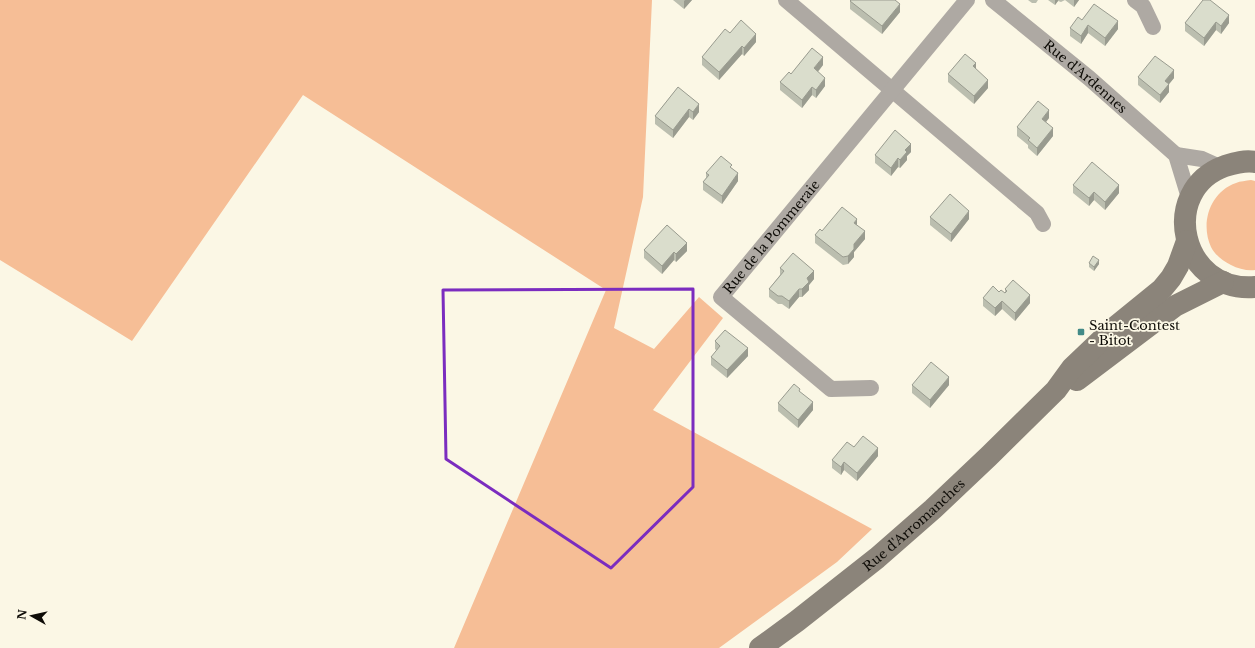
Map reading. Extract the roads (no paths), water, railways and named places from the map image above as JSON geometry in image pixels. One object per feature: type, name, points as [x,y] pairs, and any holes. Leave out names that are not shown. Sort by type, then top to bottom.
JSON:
[{"type":"main road","points":[[1253,159],[1235,163],[1211,173],[1195,190],[1185,218],[1187,241],[1195,258],[1201,266],[1207,272],[1223,282],[1253,289]]},
{"type":"main road","points":[[1056,390],[1072,368],[1114,328],[1162,289],[1178,266],[1187,241]]},
{"type":"main road","points":[[1056,390],[1080,378],[1175,306],[1223,282]]},
{"type":"main road","name":"Rue d'Arromanches","points":[[760,648],[797,621],[883,553],[933,509],[1056,390]]},
{"type":"street","points":[[786,0],[1037,213],[1043,224]]},
{"type":"street","name":"Rue de la Pommeraie","points":[[871,388],[831,389],[721,297],[967,0]]},
{"type":"street","name":"Rue d'Ardennes","points":[[993,0],[1089,78],[1176,155]]},
{"type":"street","points":[[1135,0],[1143,6],[1153,27]]},
{"type":"street","points":[[1190,201],[1176,155],[1202,159],[1222,168]]},
{"type":"place","name":"Saint-Contest - Bitot","points":[[1081,332]]}]
